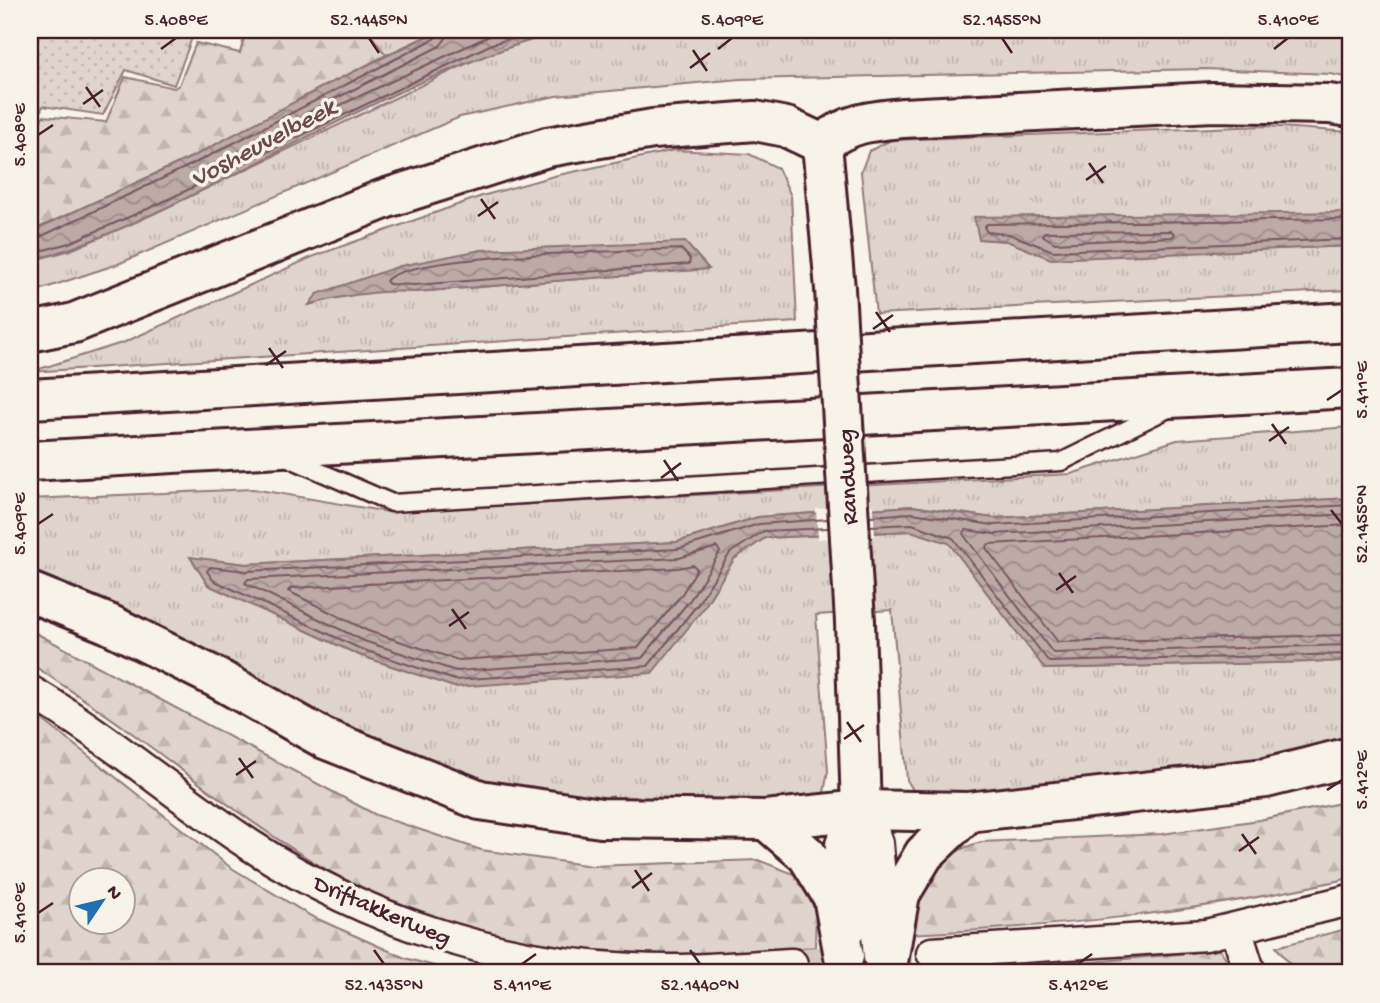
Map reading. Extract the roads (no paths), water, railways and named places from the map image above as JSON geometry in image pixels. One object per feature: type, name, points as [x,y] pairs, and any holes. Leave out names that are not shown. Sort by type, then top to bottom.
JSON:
[{"type":"main road","points":[[30,332],[74,323],[383,199],[547,147],[653,129],[755,121],[786,127],[822,145],[836,132],[859,122],[903,118],[1213,102],[1329,104],[1350,107]]},
{"type":"main road","name":"Randweg","points":[[822,145],[835,289],[855,622],[861,810],[873,843],[885,973]]},
{"type":"main road","points":[[30,399],[1350,322]]},
{"type":"main road","points":[[30,461],[1350,388]]},
{"type":"main road","points":[[30,592],[109,624],[215,677],[326,739],[480,800],[601,818],[766,820],[861,810],[968,812],[1266,778],[1350,757]]},
{"type":"main road","name":"Randweg","points":[[844,965],[845,845],[861,810]]},
{"type":"main road","points":[[885,973],[900,894],[925,854],[968,812]]},
{"type":"main road","points":[[766,820],[807,855],[833,897],[844,965]]},
{"type":"street","name":"Driftakkerweg","points":[[30,691],[253,847],[362,906],[400,922],[516,956],[581,965],[677,969],[792,964]]},
{"type":"street","points":[[932,953],[1188,936],[1236,929],[1350,900]]},
{"type":"street","points":[[1236,929],[1250,973]]},
{"type":"lane","points":[[265,448],[392,503],[1061,462],[1192,397]]},
{"type":"water","name":"Vosheuvelbeek","points":[[440,30],[566,30],[474,60],[429,79],[144,218],[77,246],[30,261],[30,232],[196,155],[322,87]]},
{"type":"water","points":[[1350,212],[1350,246],[1051,259],[1007,241],[979,239],[974,217]]},
{"type":"water","points":[[685,242],[709,269],[375,293],[309,305],[317,294],[400,266],[481,250]]},
{"type":"water","points":[[1350,498],[1350,661],[1045,669],[949,543],[911,531],[765,538],[734,559],[703,609],[652,673],[454,687],[359,655],[208,585],[190,557],[246,564],[677,542],[758,517],[912,506],[993,518]]},
{"type":"tunnel","points":[[792,964],[932,953]]}]
